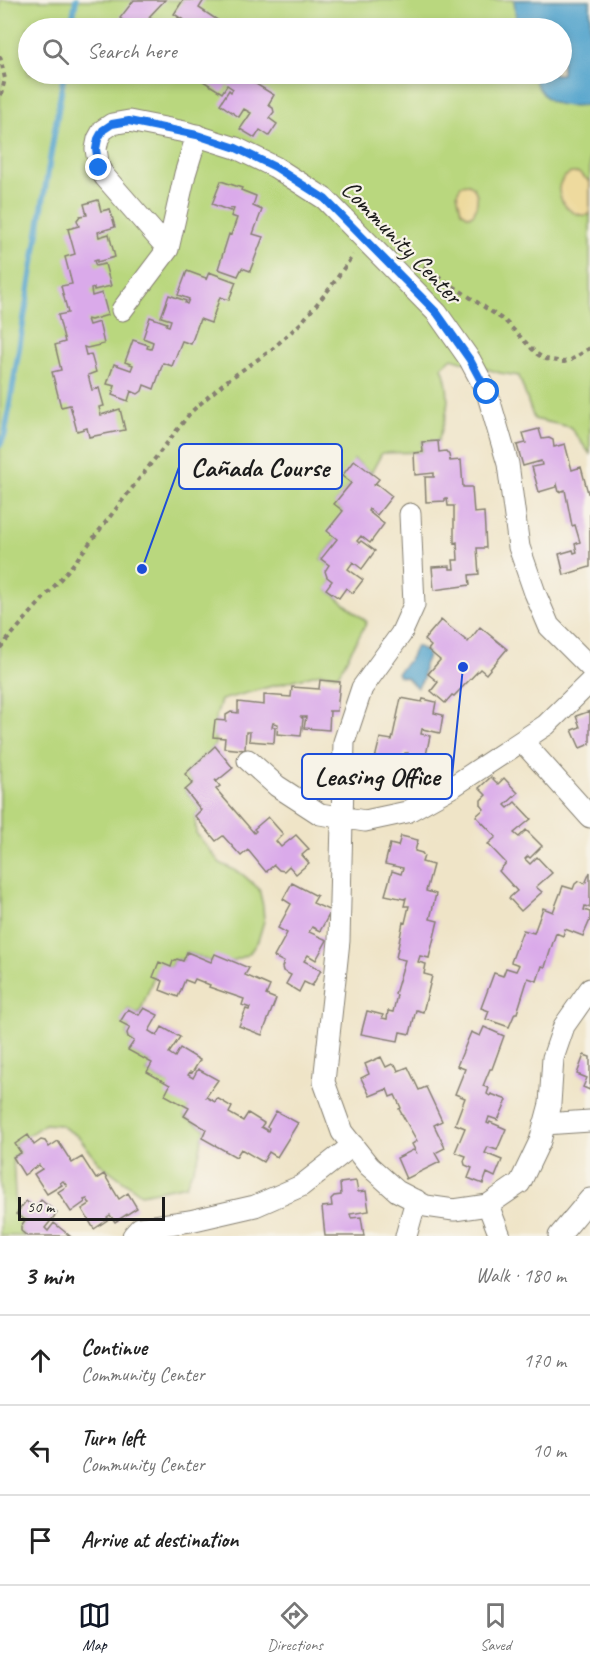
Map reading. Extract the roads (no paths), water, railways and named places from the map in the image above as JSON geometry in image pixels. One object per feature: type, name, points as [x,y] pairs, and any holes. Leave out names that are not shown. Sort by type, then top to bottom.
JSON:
[{"type":"street","name":"Community Center","points":[[168,249],[99,168],[96,149],[98,139],[103,130],[112,124],[129,121],[197,135],[236,148],[275,167],[325,199],[437,313],[470,360],[487,392],[508,464],[519,547],[535,593],[549,626],[590,667]]},
{"type":"street","points":[[122,310],[168,249],[184,174],[197,135]]},
{"type":"street","points":[[410,514],[414,605],[401,634],[362,688],[344,742],[339,941],[324,1082],[342,1132],[369,1166],[396,1191],[426,1206],[454,1210],[488,1205],[520,1183],[540,1141],[550,1104],[553,1058],[564,1026],[590,989]]},
{"type":"street","points":[[248,760],[278,786],[320,814],[365,821],[407,812],[546,725],[590,682]]},
{"type":"street","points":[[522,741],[590,817]]},
{"type":"street","points":[[544,1124],[590,1121]]},
{"type":"street","points":[[133,1236],[140,1228],[191,1229],[255,1206],[300,1186],[353,1145]]},
{"type":"street","points":[[559,1236],[590,1199]]},
{"type":"street","points":[[406,1236],[416,1200]]},
{"type":"street","points":[[488,1205],[500,1236]]},
{"type":"water","points":[[514,0],[590,0],[590,105],[569,106],[554,103],[536,84],[572,84],[572,18],[516,18]]},
{"type":"water","points":[[416,646],[426,651],[428,656],[424,665],[423,679],[417,688],[407,678],[397,673],[410,659]]},
{"type":"waterway","points":[[73,18],[76,0]]},
{"type":"waterway","points":[[0,445],[5,434],[62,84]]},
{"type":"place","name":"Cañada Course","points":[[142,569]]},
{"type":"place","name":"Leasing Office","points":[[463,667]]}]
